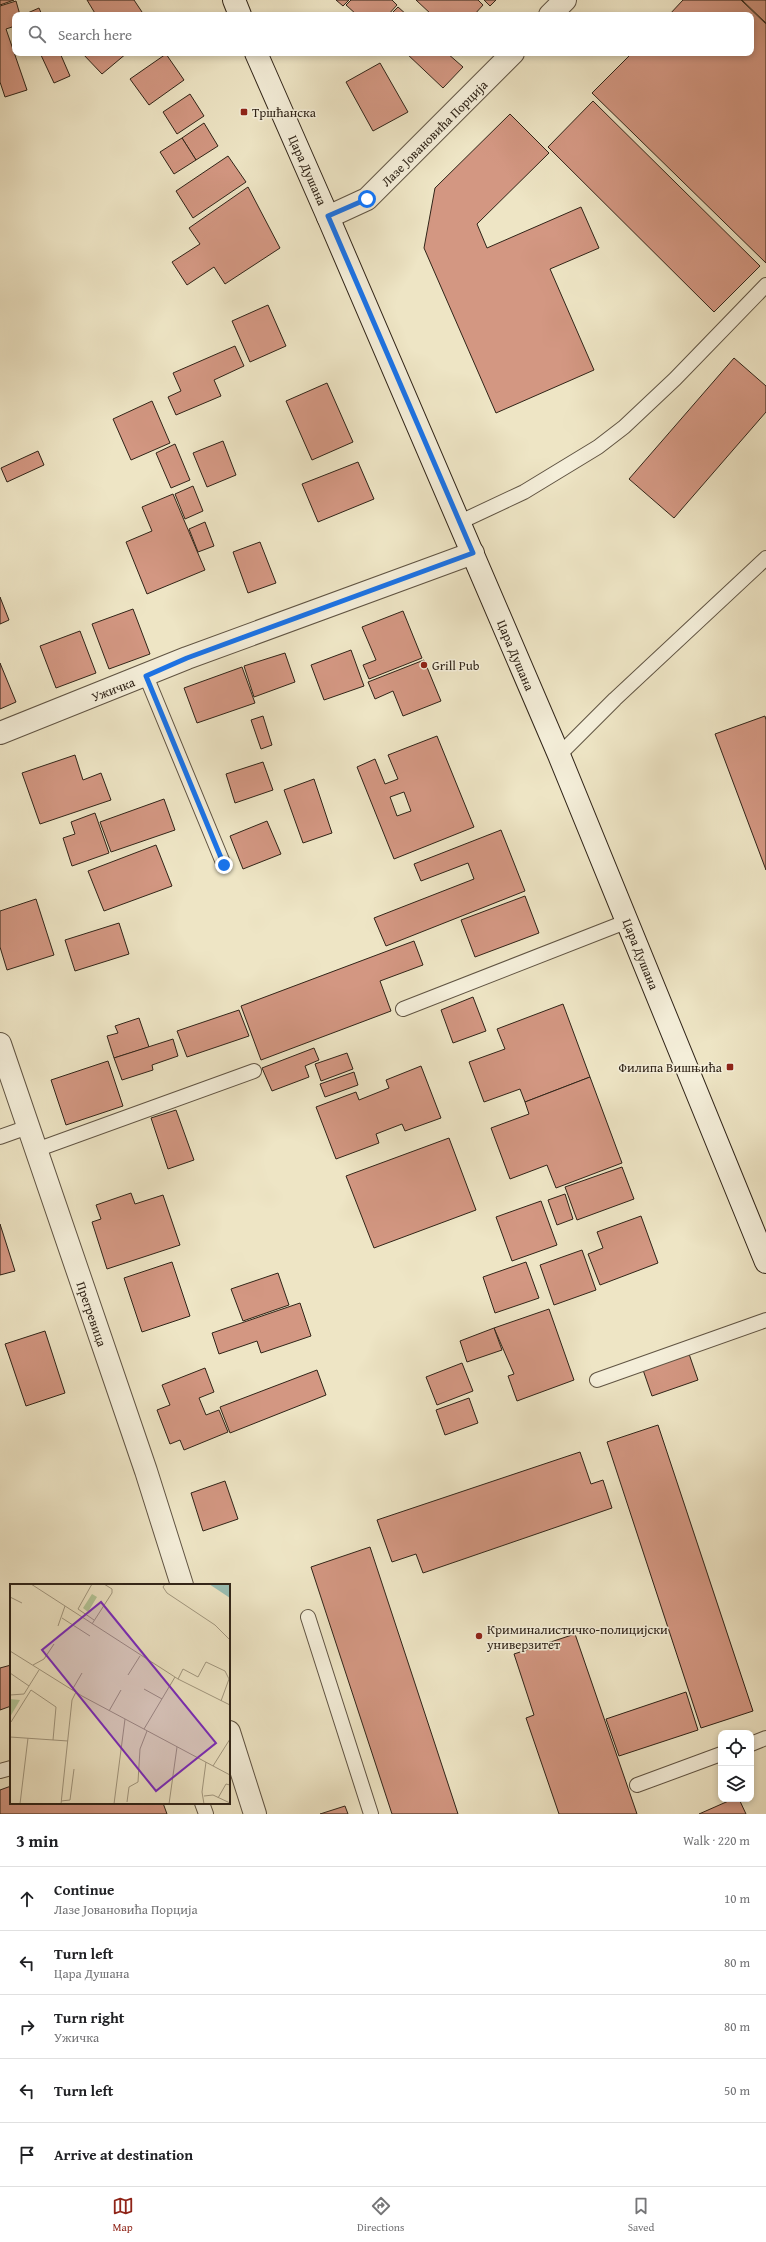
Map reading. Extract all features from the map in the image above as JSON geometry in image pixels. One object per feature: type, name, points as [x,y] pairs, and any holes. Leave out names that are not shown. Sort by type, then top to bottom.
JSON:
[{"type":"street","points":[[234,0],[239,12]]},
{"type":"street","points":[[553,12],[565,0]]},
{"type":"street","name":"Цара Душана","points":[[257,56],[328,216],[458,523],[473,553],[559,756],[628,921],[766,1262]]},
{"type":"street","name":"Лазе Јовановића Порција","points":[[328,216],[367,199],[509,56]]},
{"type":"street","name":"Ужичка","points":[[0,733],[146,676],[187,658],[473,553]]},
{"type":"street","name":"Прегревица","points":[[0,1044],[146,1471],[182,1584]]},
{"type":"street","points":[[230,1735],[255,1814]]},
{"type":"lane","points":[[458,523],[524,492],[598,448],[624,427],[675,379],[766,285]]},
{"type":"lane","points":[[559,756],[615,699],[766,558]]},
{"type":"lane","points":[[146,676],[224,865]]},
{"type":"lane","points":[[403,1009],[628,921]]},
{"type":"lane","points":[[36,1150],[254,1071]]},
{"type":"lane","points":[[0,1137],[28,1127]]},
{"type":"lane","points":[[597,1380],[766,1320]]},
{"type":"lane","points":[[308,1617],[372,1814]]},
{"type":"lane","points":[[754,1743],[766,1738]]},
{"type":"lane","points":[[637,1785],[718,1755]]},
{"type":"lane","points":[[0,1771],[10,1768]]},
{"type":"lane","points":[[202,1804],[206,1814]]},
{"type":"building","points":[[0,0],[14,0],[0,5]]},
{"type":"building","points":[[87,0],[134,0],[142,12],[94,12]]},
{"type":"building","points":[[336,0],[349,0],[343,6]]},
{"type":"building","points":[[351,0],[392,0],[397,5],[391,12],[354,12],[346,5]]},
{"type":"building","points":[[416,0],[478,0],[483,5],[477,12],[429,12]]},
{"type":"building","points":[[484,0],[496,0],[490,6]]},
{"type":"building","points":[[683,0],[741,0],[754,12],[672,12]]},
{"type":"building","points":[[742,0],[766,0],[766,23]]},
{"type":"building","points":[[16,1],[19,12],[12,12],[12,27],[6,29],[12,46],[12,56],[15,56],[27,90],[5,97],[0,82],[0,6]]},
{"type":"building","points":[[398,7],[404,12],[393,12]]},
{"type":"building","points":[[39,8],[41,12],[30,12]]},
{"type":"building","points":[[754,12],[766,24],[766,263],[592,93],[629,56],[754,56]]},
{"type":"building","points":[[41,56],[61,56],[70,76],[54,83]]},
{"type":"building","points":[[85,56],[123,56],[102,74]]},
{"type":"building","points":[[163,56],[167,56],[184,80],[149,105],[130,79]]},
{"type":"building","points":[[409,56],[450,56],[463,67],[443,88]]},
{"type":"building","points":[[380,63],[408,112],[373,131],[346,82]]},
{"type":"building","points":[[190,94],[204,116],[177,134],[163,112]]},
{"type":"building","points":[[593,101],[760,266],[714,312],[548,147]]},
{"type":"building","points":[[510,114],[549,153],[477,224],[487,248],[581,207],[599,248],[550,269],[594,370],[496,413],[424,248],[435,188]]},
{"type":"building","points":[[204,123],[218,146],[196,160],[182,138]]},
{"type":"building","points":[[182,138],[196,160],[174,174],[160,152]]},
{"type":"building","points":[[228,156],[246,182],[193,218],[176,191]]},
{"type":"building","points":[[248,187],[280,248],[225,284],[214,267],[187,285],[172,262],[200,244],[189,228]]},
{"type":"building","points":[[268,305],[286,346],[250,362],[232,321]]},
{"type":"building","points":[[235,346],[244,366],[214,380],[221,396],[176,415],[168,397],[181,391],[173,373]]},
{"type":"building","points":[[734,358],[766,386],[766,412],[674,518],[629,479]]},
{"type":"building","points":[[327,383],[353,442],[312,460],[286,401]]},
{"type":"building","points":[[152,401],[170,443],[131,460],[113,419]]},
{"type":"building","points":[[223,441],[236,475],[207,487],[193,453]]},
{"type":"building","points":[[175,444],[190,480],[171,488],[156,453]]},
{"type":"building","points":[[38,451],[44,465],[7,482],[1,468]]},
{"type":"building","points":[[358,462],[374,499],[318,522],[302,484]]},
{"type":"building","points":[[193,486],[203,511],[185,519],[175,494]]},
{"type":"building","points":[[173,494],[205,570],[147,594],[126,542],[152,531],[142,507]]},
{"type":"building","points":[[205,522],[214,546],[198,552],[189,529]]},
{"type":"building","points":[[260,542],[276,583],[248,593],[233,552]]},
{"type":"building","points":[[0,597],[9,620],[0,624]]},
{"type":"building","points":[[133,609],[150,654],[109,669],[92,624]]},
{"type":"building","points":[[403,611],[422,658],[369,679],[363,665],[376,660],[362,627]]},
{"type":"building","points":[[80,631],[96,673],[56,688],[40,646]]},
{"type":"building","points":[[351,650],[364,686],[324,700],[311,665]]},
{"type":"building","points":[[285,653],[295,682],[254,697],[244,666]]},
{"type":"building","points":[[424,660],[441,701],[403,716],[393,691],[375,699],[368,682]]},
{"type":"building","points":[[0,663],[16,702],[0,709]]},
{"type":"building","points":[[242,667],[255,703],[197,723],[184,688]]},
{"type":"building","points":[[263,716],[272,745],[261,749],[251,720]]},
{"type":"building","points":[[765,716],[766,720],[766,870],[715,734]]},
{"type":"building","points":[[437,736],[474,827],[394,859],[357,767],[375,759],[385,784],[398,779],[388,755]],"holes":[[[404,792],[411,811],[397,816],[390,797]]]},
{"type":"building","points":[[75,755],[83,780],[101,773],[111,800],[40,824],[22,773]]},
{"type":"building","points":[[263,762],[273,790],[235,803],[226,774]]},
{"type":"building","points":[[314,779],[332,833],[303,843],[284,790]]},
{"type":"building","points":[[164,799],[175,830],[111,852],[100,822]]},
{"type":"building","points":[[95,813],[109,853],[72,866],[63,838],[75,834],[71,822]]},
{"type":"building","points":[[267,821],[281,854],[243,869],[230,836]]},
{"type":"building","points":[[501,830],[525,891],[386,946],[374,918],[474,879],[468,863],[421,881],[414,864]]},
{"type":"building","points":[[156,845],[172,886],[104,911],[88,871]]},
{"type":"building","points":[[525,896],[539,933],[475,957],[461,920]]},
{"type":"building","points":[[36,899],[54,955],[7,970],[0,947],[0,911]]},
{"type":"building","points":[[119,923],[129,954],[75,971],[65,940]]},
{"type":"building","points":[[414,941],[423,965],[380,981],[391,1011],[261,1060],[241,1006]]},
{"type":"building","points":[[473,997],[486,1031],[453,1043],[441,1010]]},
{"type":"building","points":[[563,1004],[590,1077],[525,1102],[520,1089],[484,1102],[469,1062],[505,1049],[497,1029]]},
{"type":"building","points":[[239,1010],[249,1036],[187,1057],[177,1031]]},
{"type":"building","points":[[139,1018],[149,1047],[114,1058],[107,1036],[118,1033],[115,1026]]},
{"type":"building","points":[[173,1039],[178,1056],[152,1065],[153,1070],[122,1080],[114,1058]]},
{"type":"building","points":[[314,1048],[319,1060],[305,1066],[309,1077],[272,1091],[262,1068]]},
{"type":"building","points":[[347,1053],[353,1069],[321,1081],[315,1064]]},
{"type":"building","points":[[108,1061],[123,1106],[66,1125],[51,1080]]},
{"type":"building","points":[[421,1066],[441,1118],[405,1131],[402,1124],[376,1134],[379,1143],[336,1159],[316,1107],[356,1092],[359,1100],[389,1088],[386,1080]]},
{"type":"building","points":[[354,1072],[358,1085],[325,1097],[320,1084]]},
{"type":"building","points":[[590,1077],[622,1163],[556,1188],[547,1165],[510,1179],[491,1128],[529,1114],[525,1102]]},
{"type":"building","points":[[176,1110],[194,1160],[168,1169],[151,1118]]},
{"type":"building","points":[[449,1138],[476,1210],[374,1248],[346,1176]]},
{"type":"building","points":[[622,1167],[634,1199],[577,1220],[565,1187]]},
{"type":"building","points":[[131,1193],[135,1204],[163,1195],[180,1245],[107,1269],[92,1222],[101,1219],[96,1205]]},
{"type":"building","points":[[565,1194],[573,1219],[557,1225],[548,1200]]},
{"type":"building","points":[[541,1201],[557,1245],[512,1261],[496,1217]]},
{"type":"building","points":[[641,1216],[658,1263],[600,1285],[588,1254],[603,1248],[597,1232]]},
{"type":"building","points":[[0,1224],[15,1271],[0,1275]]},
{"type":"building","points":[[582,1250],[596,1290],[554,1305],[540,1265]]},
{"type":"building","points":[[172,1262],[190,1316],[142,1332],[124,1278]]},
{"type":"building","points":[[526,1262],[539,1298],[495,1313],[483,1277]]},
{"type":"building","points":[[278,1273],[289,1305],[243,1321],[231,1289]]},
{"type":"building","points":[[300,1303],[311,1336],[261,1353],[257,1341],[219,1354],[212,1333]]},
{"type":"building","points":[[549,1309],[574,1380],[517,1401],[508,1376],[514,1374],[494,1328]]},
{"type":"building","points":[[494,1328],[502,1350],[467,1362],[460,1341]]},
{"type":"building","points":[[45,1331],[65,1393],[26,1406],[5,1344]]},
{"type":"building","points":[[688,1351],[698,1380],[652,1396],[642,1367]]},
{"type":"building","points":[[462,1363],[473,1391],[437,1405],[426,1377]]},
{"type":"building","points":[[205,1368],[214,1392],[199,1398],[206,1415],[219,1410],[228,1432],[184,1450],[180,1440],[170,1444],[157,1410],[170,1405],[162,1385]]},
{"type":"building","points":[[317,1370],[326,1395],[230,1433],[220,1407]]},
{"type":"building","points":[[469,1398],[478,1423],[445,1435],[436,1410]]},
{"type":"building","points":[[658,1425],[753,1711],[701,1728],[607,1442]]},
{"type":"building","points":[[580,1452],[591,1484],[603,1480],[612,1508],[423,1573],[416,1554],[392,1562],[377,1520]]},
{"type":"building","points":[[225,1481],[238,1519],[203,1531],[191,1493]]},
{"type":"building","points":[[370,1547],[458,1814],[392,1814],[311,1567]]},
{"type":"building","points":[[575,1634],[637,1814],[559,1814],[526,1718],[534,1715],[514,1654]]},
{"type":"building","points":[[10,1665],[10,1706],[0,1710],[0,1668]]},
{"type":"building","points":[[686,1692],[698,1730],[619,1756],[606,1719]]},
{"type":"building","points":[[10,1786],[10,1804],[163,1804],[167,1814],[0,1814],[0,1790]]},
{"type":"building","points":[[726,1802],[740,1802],[746,1814],[699,1814]]},
{"type":"building","points":[[345,1806],[348,1814],[320,1814]]},
{"type":"place","name":"Тршћанска","points":[[244,112]]},
{"type":"place","name":"Grill Pub","points":[[424,665]]},
{"type":"place","name":"Филипа Вишњића","points":[[730,1067]]},
{"type":"place","name":"Криминалистичко-полицијски универзитет","points":[[479,1636]]},
{"type":"route","points":[[224,865],[146,676],[187,658],[405,580],[473,553],[458,523],[328,216],[355,206],[367,199]]}]
